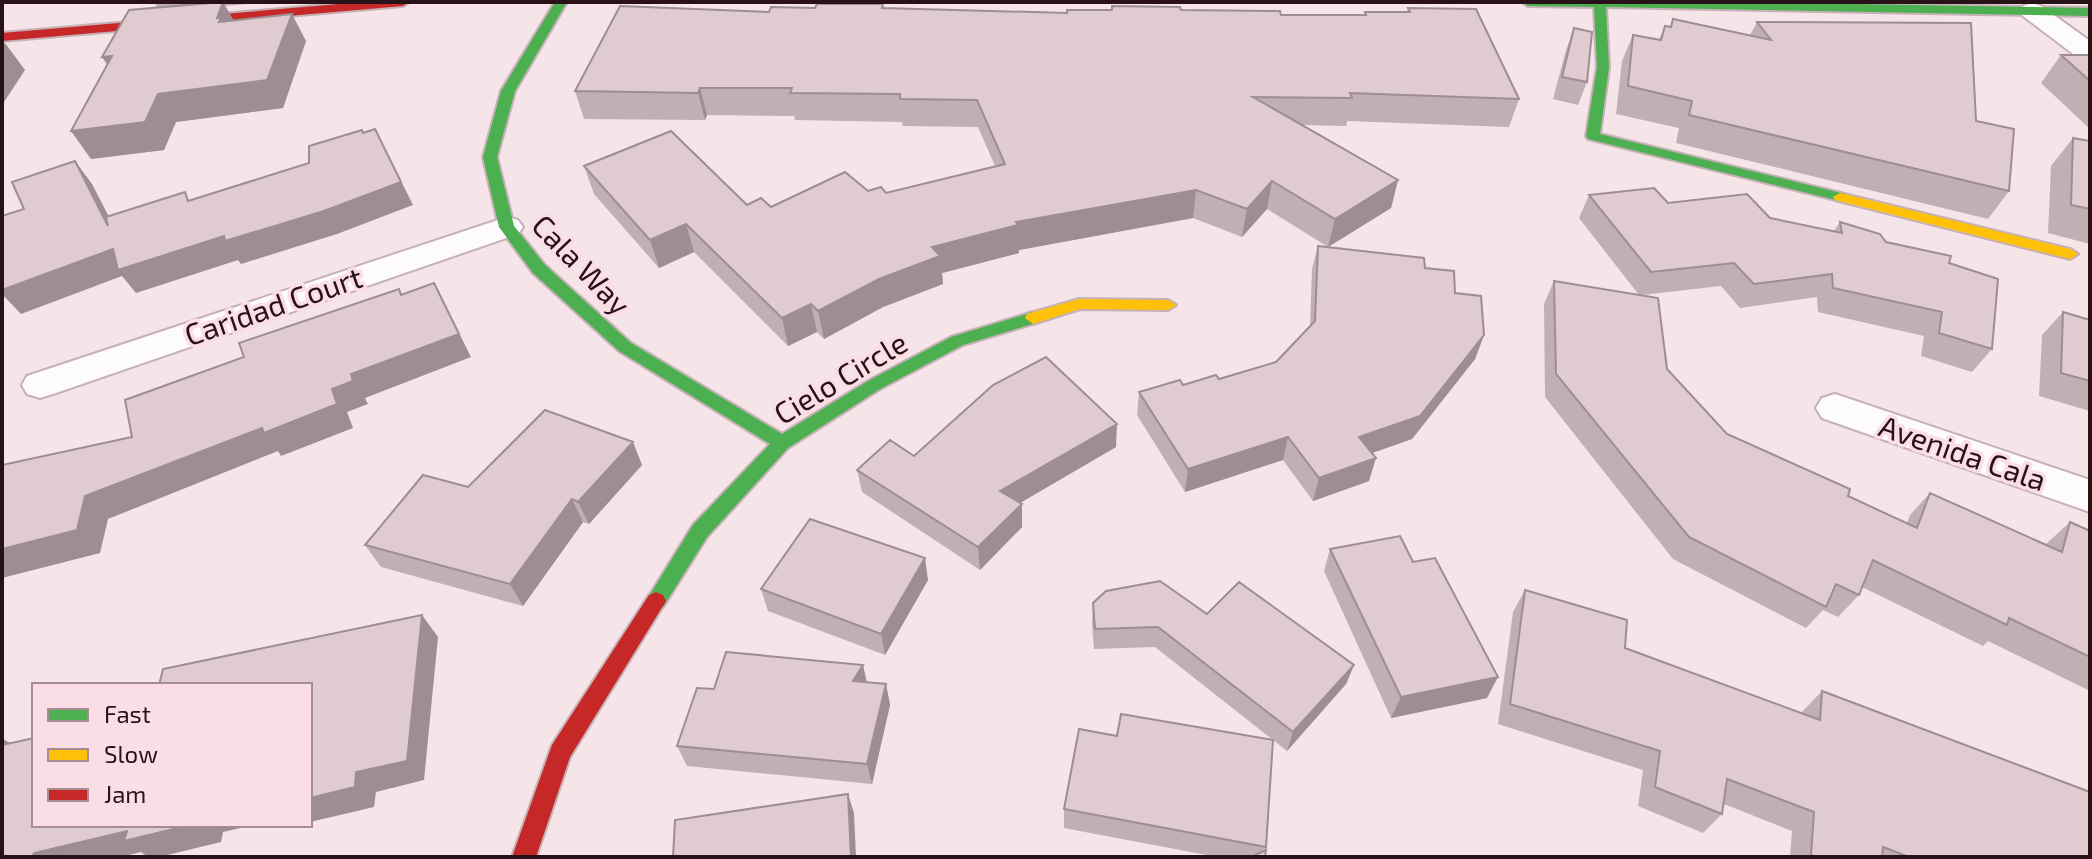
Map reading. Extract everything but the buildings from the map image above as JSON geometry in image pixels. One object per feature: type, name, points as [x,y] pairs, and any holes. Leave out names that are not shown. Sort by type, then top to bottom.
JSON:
[{"type":"street","points":[[2,37],[403,2]]},
{"type":"street","name":"Cala Way","points":[[561,2],[508,91],[490,157],[507,227],[539,269],[625,347],[782,443]]},
{"type":"street","points":[[1528,2],[2090,12]]},
{"type":"street","points":[[1600,3],[1603,67],[1593,136],[2070,254]]},
{"type":"street","points":[[2032,11],[2090,54]]},
{"type":"street","name":"Caridad Court","points":[[40,385],[507,227]]},
{"type":"street","name":"Cielo Circle","points":[[524,857],[560,752],[700,531],[782,443],[874,385],[957,341],[1079,304],[1168,305]]},
{"type":"street","name":"Avenida Cala","points":[[1835,408],[2090,496]]},
{"type":"traffic: fast","points":[[561,2],[508,91],[490,157],[507,227],[539,269],[625,347],[782,443]]},
{"type":"traffic: fast","points":[[1528,2],[2090,12]]},
{"type":"traffic: fast","points":[[1600,3],[1603,67],[1593,136],[1840,197]]},
{"type":"traffic: fast","points":[[656,601],[700,531],[782,443],[874,385],[957,341],[1033,318]]},
{"type":"traffic: slow","points":[[1840,197],[2070,254]]},
{"type":"traffic: slow","points":[[1033,318],[1079,304],[1168,305]]},
{"type":"traffic: jam","points":[[2,37],[403,2]]},
{"type":"traffic: jam","points":[[524,857],[560,752],[656,601]]}]
